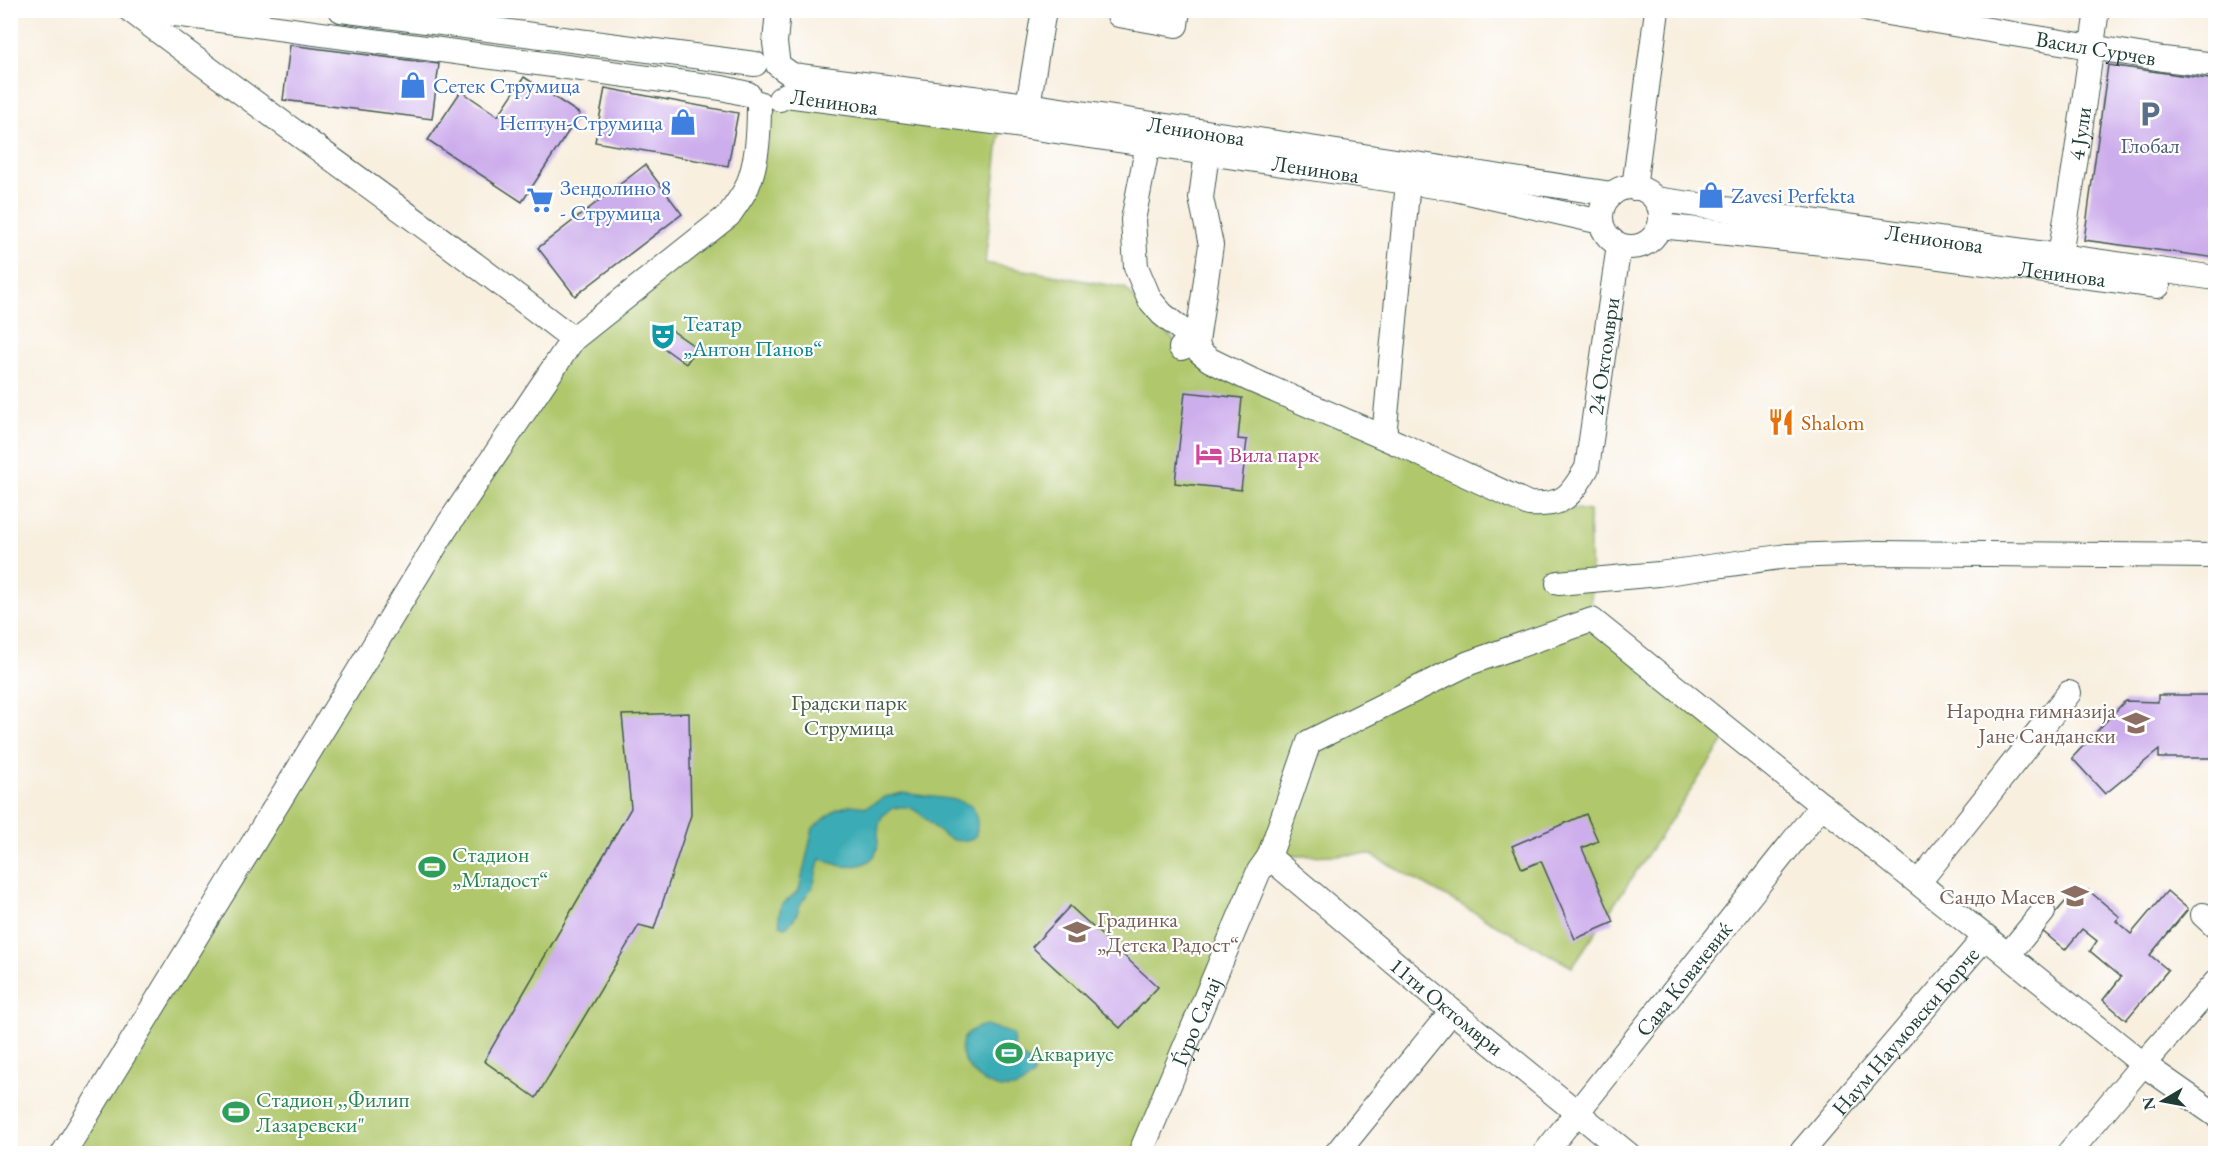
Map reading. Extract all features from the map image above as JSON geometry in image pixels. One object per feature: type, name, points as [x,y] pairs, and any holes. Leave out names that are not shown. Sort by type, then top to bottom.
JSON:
[{"type":"street","points":[[130,10],[254,104],[468,258],[573,339]]},
{"type":"street","name":"Ленинова","points":[[146,10],[722,88],[765,100],[786,95],[826,99],[1148,144],[1455,189],[1601,222]]},
{"type":"street","points":[[63,1154],[446,528],[573,339],[729,215],[747,188],[755,161],[765,100],[788,84],[787,76],[770,60],[341,10]]},
{"type":"street","points":[[765,100],[745,82],[746,76],[770,60],[778,10]]},
{"type":"street","points":[[1028,105],[1044,10]]},
{"type":"street","points":[[1119,15],[1176,25],[1178,10]]},
{"type":"street","points":[[1633,193],[1657,10]]},
{"type":"street","name":"Васил Сурчев","points":[[1869,10],[2163,59],[2216,65]]},
{"type":"street","name":"4 Јули","points":[[2060,255],[2097,10]]},
{"type":"street","name":"Ленионова","points":[[770,60],[792,75],[1028,105],[2216,278]]},
{"type":"street","points":[[1148,144],[1133,220],[1136,267],[1150,300],[1189,345],[1210,360],[1383,437],[1408,182]]},
{"type":"street","points":[[1189,345],[1211,245],[1201,198],[1207,153]]},
{"type":"street","points":[[1633,193],[1659,207],[1660,226],[1648,242],[1629,248],[1611,240],[1604,231],[1601,211],[1605,202],[1633,193]]},
{"type":"street","name":"Ленинова","points":[[1660,226],[1871,248],[2216,293]]},
{"type":"street","name":"24 Октомври","points":[[1383,437],[1528,504],[1549,505],[1573,493],[1587,468],[1619,245]]},
{"type":"street","points":[[1558,583],[1659,574],[1786,556],[1878,553],[2216,556]]},
{"type":"street","name":"Ѓуро Салај","points":[[1140,1154],[1259,871],[1269,857],[1309,742],[1469,663],[1592,620],[1822,806]]},
{"type":"street","points":[[1919,882],[2069,693]]},
{"type":"street","points":[[1822,806],[2143,1064],[2216,1114]]},
{"type":"street","name":"Сава Ковачевиќ","points":[[1544,1154],[1822,806]]},
{"type":"street","name":"11ти Октомври","points":[[1269,857],[1452,1011],[1628,1154]]},
{"type":"street","points":[[2008,955],[2043,912]]},
{"type":"street","name":"Наум Наумовски Борче","points":[[1800,1154],[1986,936]]},
{"type":"street","points":[[2068,1154],[2143,1064],[2216,982]]},
{"type":"street","points":[[1336,1154],[1452,1011]]},
{"type":"green space","name":"Градски парк Струмица","points":[[786,95],[1001,123],[985,263],[1125,288],[1181,348],[1549,505],[1589,511],[1592,620],[1730,732],[1572,967],[1370,854],[1269,857],[1140,1153],[63,1154],[573,339],[729,215],[759,128]]},
{"type":"water","points":[[902,793],[957,800],[972,806],[977,821],[975,837],[961,841],[950,839],[916,811],[906,807],[891,809],[881,819],[877,849],[871,859],[857,866],[842,866],[820,859],[813,884],[795,916],[785,927],[780,925],[781,906],[799,890],[813,828],[837,809],[851,805],[867,807],[885,797]]},
{"type":"water","points":[[986,1025],[1013,1034],[1014,1050],[1035,1067],[1033,1076],[1021,1085],[1013,1088],[999,1088],[975,1074],[966,1063],[962,1052],[963,1041],[970,1031]]},
{"type":"building","points":[[290,45],[439,64],[432,119],[283,100]]},
{"type":"building","points":[[2108,65],[2216,80],[2216,258],[2084,240]]},
{"type":"building","points":[[524,77],[580,114],[522,202],[428,140],[461,91],[498,116]]},
{"type":"building","points":[[605,88],[738,113],[728,166],[595,142]]},
{"type":"building","points":[[645,165],[682,214],[575,296],[538,248]]},
{"type":"building","points":[[664,325],[697,348],[686,364],[654,341]]},
{"type":"building","points":[[1185,392],[1242,398],[1238,439],[1247,440],[1241,490],[1175,483]]},
{"type":"building","points":[[2158,695],[2216,695],[2216,758],[2159,758],[2159,750],[2105,794],[2072,758],[2125,701],[2158,702]]},
{"type":"building","points":[[689,713],[691,815],[654,929],[639,925],[536,1098],[484,1061],[631,808],[622,715]]},
{"type":"building","points":[[1586,814],[1598,841],[1582,848],[1614,922],[1575,939],[1541,861],[1522,869],[1512,846]]},
{"type":"building","points":[[2088,890],[2120,917],[2116,921],[2131,934],[2167,891],[2188,909],[2150,955],[2168,970],[2126,1020],[2103,1000],[2121,977],[2090,951],[2097,941],[2082,929],[2065,950],[2041,930],[2065,902],[2073,908]]},
{"type":"building","points":[[1070,906],[1158,987],[1120,1028],[1032,947]]},
{"type":"place","name":"Сетек Струмица","points":[[413,85]]},
{"type":"place","name":"Глобал","points":[[2150,114]]},
{"type":"place","name":"Нептун-Струмица","points":[[683,122]]},
{"type":"place","name":"Zavesi Perfekta","points":[[1711,195]]},
{"type":"place","name":"Зендолино 8 - Струмица","points":[[540,200]]},
{"type":"place","name":"Театар „Антон Панов“","points":[[663,336]]},
{"type":"place","name":"Shalom","points":[[1781,422]]},
{"type":"place","name":"Вила парк","points":[[1209,454]]},
{"type":"place","name":"Народна гимназија Јане Сандански","points":[[2136,723]]},
{"type":"place","name":"Стадион „Младост“","points":[[432,867]]},
{"type":"place","name":"Сандо Масев","points":[[2075,896]]},
{"type":"place","name":"Градинка „Детска Радост“","points":[[1077,932]]},
{"type":"place","name":"Аквариус","points":[[1009,1053]]},
{"type":"place","name":"Стадион ,,Филип Лазаревски\"","points":[[236,1112]]}]
